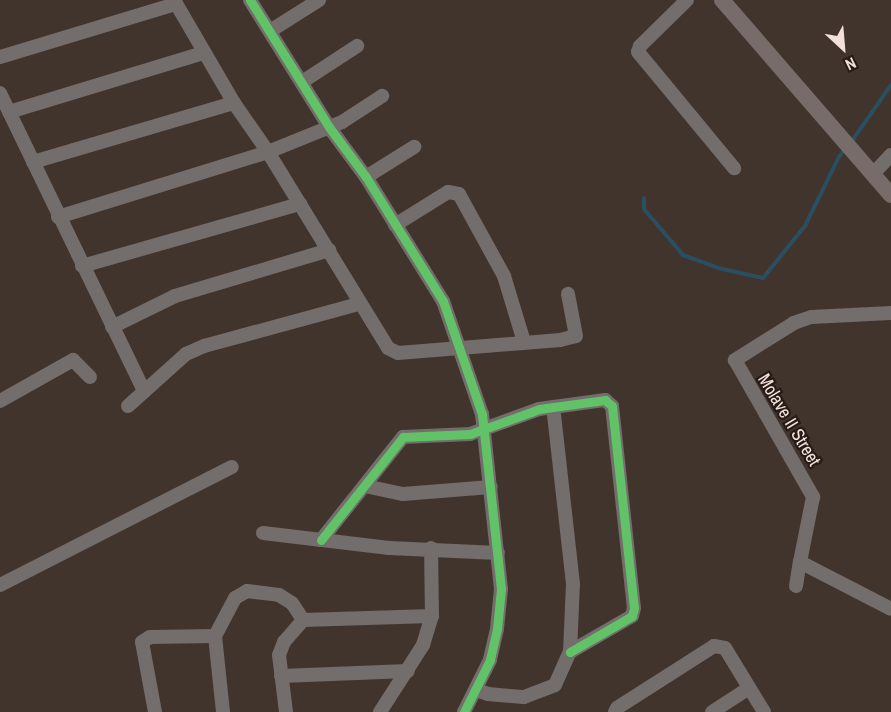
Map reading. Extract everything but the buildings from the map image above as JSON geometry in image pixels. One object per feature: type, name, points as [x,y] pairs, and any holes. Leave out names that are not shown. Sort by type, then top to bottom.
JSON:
[{"type":"main road","points":[[722,0],[891,195]]},
{"type":"street","points":[[250,0],[330,127],[366,177],[443,301],[485,428],[501,589],[497,629],[490,660],[464,712]]},
{"type":"street","points":[[270,31],[319,0]]},
{"type":"street","points":[[687,0],[640,46],[638,52],[734,168]]},
{"type":"street","points":[[0,57],[175,2],[234,104],[268,152],[329,250],[359,304],[388,348],[398,353],[560,340],[576,336],[568,294]]},
{"type":"street","points":[[302,82],[357,46]]},
{"type":"street","points":[[9,112],[203,53]]},
{"type":"street","points":[[0,93],[144,391]]},
{"type":"street","points":[[58,217],[268,152],[330,127],[382,96]]},
{"type":"street","points":[[33,162],[234,104]]},
{"type":"street","points":[[366,177],[414,147]]},
{"type":"street","points":[[867,168],[891,154]]},
{"type":"street","points":[[395,225],[448,192],[459,194],[504,276],[524,342]]},
{"type":"street","points":[[82,266],[300,204]]},
{"type":"street","points":[[112,327],[175,296],[329,250]]},
{"type":"street","points":[[128,406],[186,354],[204,346],[359,304]]},
{"type":"street","name":"Molave II Street","points":[[800,562],[812,493],[735,360],[794,323],[811,317],[891,313]]},
{"type":"street","points":[[0,401],[73,360],[90,377]]},
{"type":"street","points":[[321,540],[403,437],[470,434],[539,409],[605,400],[612,406],[634,608],[632,616],[570,652]]},
{"type":"street","points":[[476,690],[488,694],[525,697],[555,685],[570,652],[573,584],[553,407]]},
{"type":"street","points":[[0,585],[232,467]]},
{"type":"street","points":[[365,486],[403,494],[491,487]]},
{"type":"street","points":[[263,533],[389,548],[431,548],[498,553]]},
{"type":"street","points":[[380,712],[423,645],[432,616],[431,548]]},
{"type":"street","points":[[796,586],[800,562],[891,609]]},
{"type":"street","points":[[223,712],[215,636],[235,598],[247,591],[279,595],[292,603],[303,620]]},
{"type":"street","points":[[286,712],[279,655],[284,642],[303,620],[432,616]]},
{"type":"street","points":[[155,712],[142,642],[150,637],[215,636]]},
{"type":"street","points":[[615,712],[617,708],[714,646],[724,648],[764,712]]},
{"type":"street","points":[[281,676],[408,671]]},
{"type":"street","points":[[712,712],[749,688]]},
{"type":"waterway","points":[[852,141],[891,85]]},
{"type":"waterway","points":[[644,198],[644,209],[683,255],[718,268],[763,278],[805,226],[845,149]]},
{"type":"cycle path","points":[[250,0],[329,127],[366,177],[443,301],[482,414],[501,589],[497,629],[490,660],[464,712]]},
{"type":"cycle path","points":[[321,540],[403,437],[470,434],[539,409],[605,400],[612,406],[634,608],[632,616],[570,652]]}]
